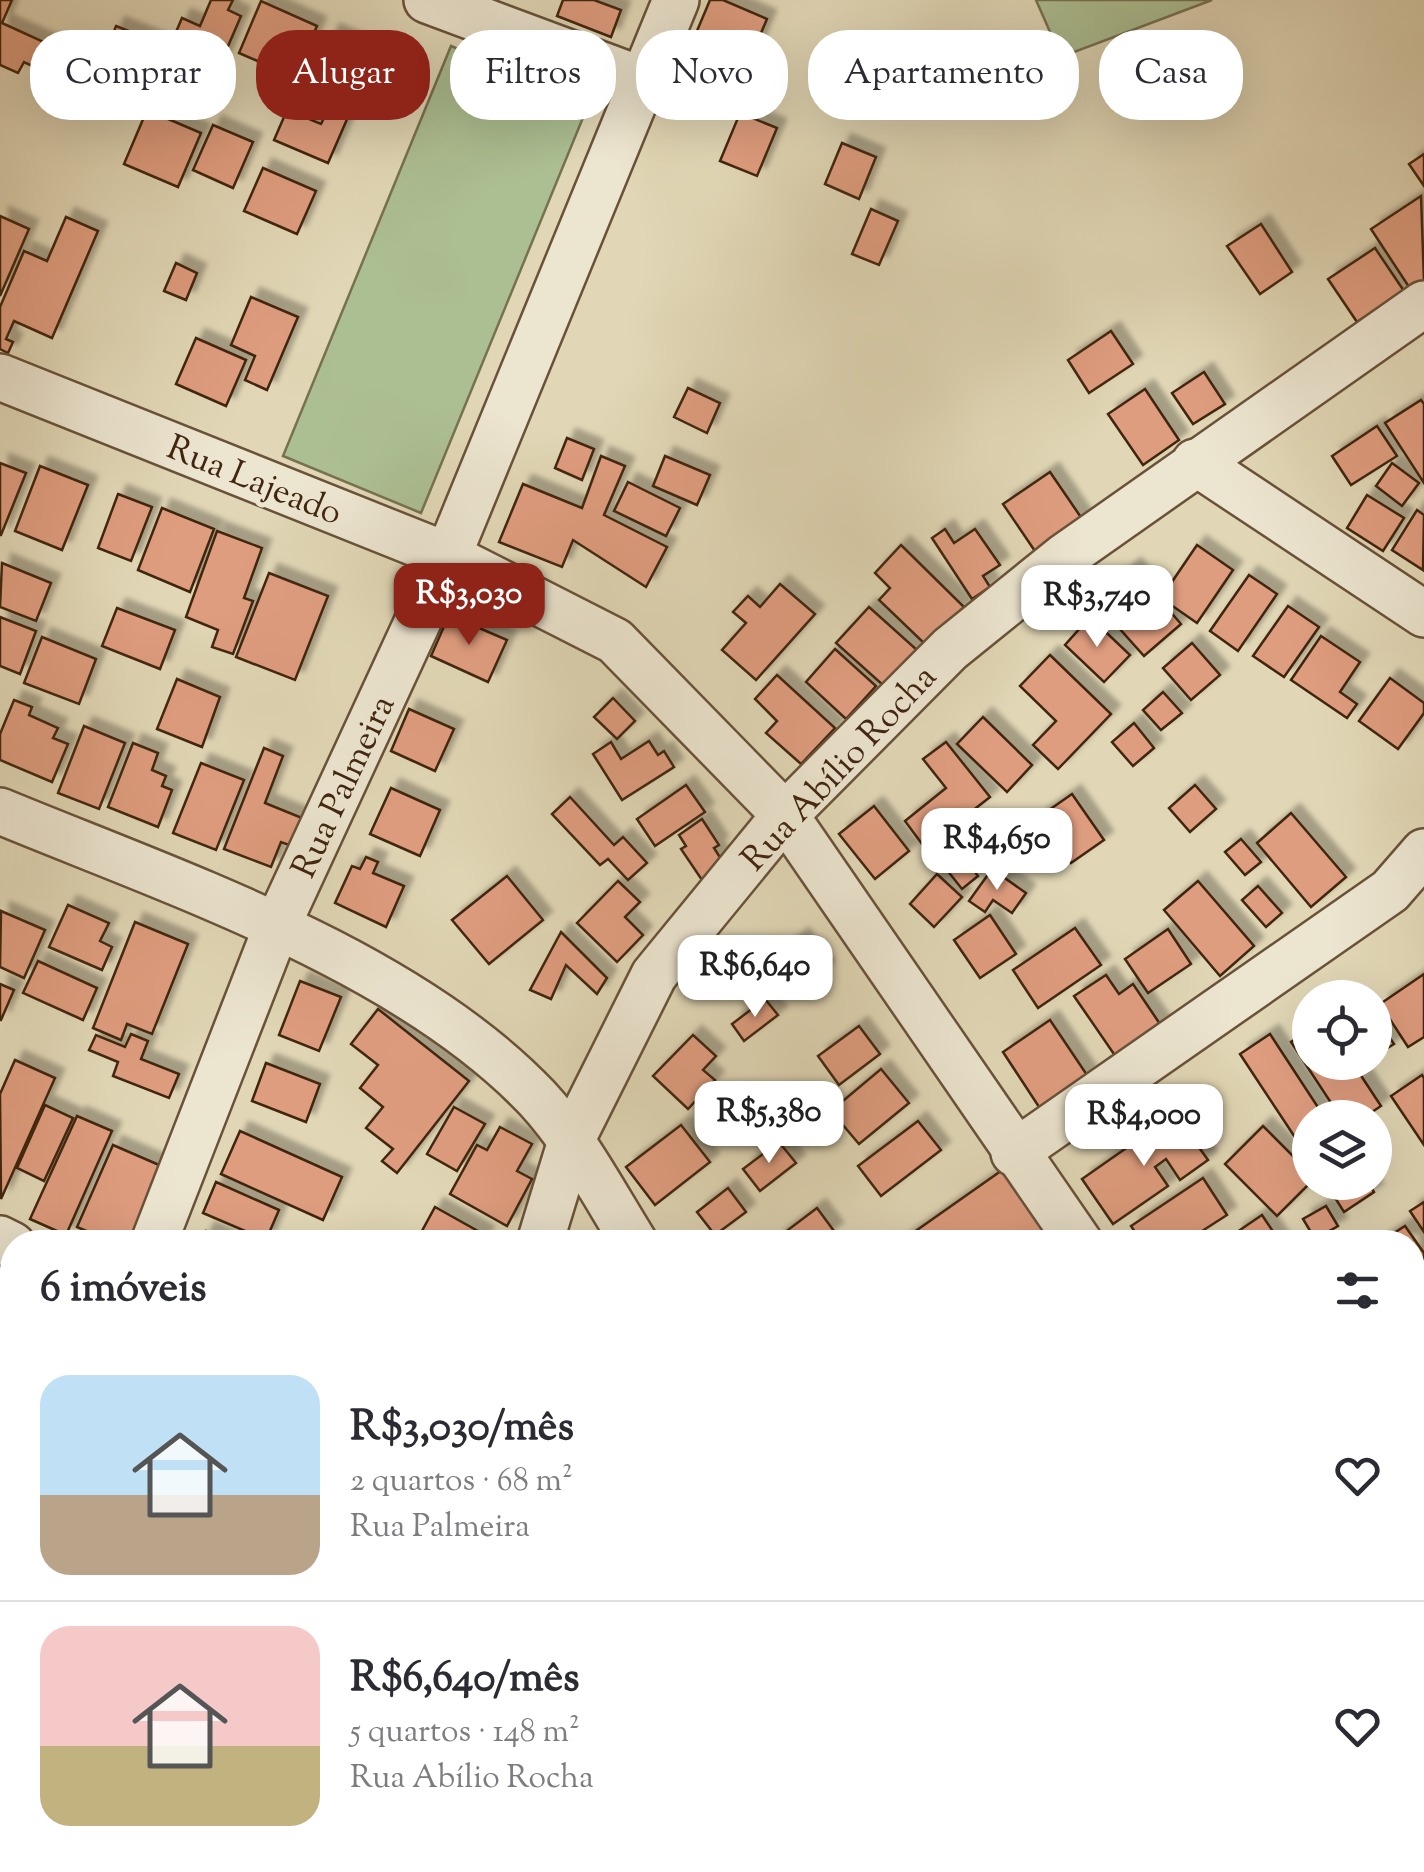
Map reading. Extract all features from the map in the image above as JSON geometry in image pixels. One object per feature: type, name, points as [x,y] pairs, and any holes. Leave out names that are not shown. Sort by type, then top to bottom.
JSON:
[{"type":"street","points":[[427,0],[636,78]]},
{"type":"street","name":"Rua Palmeira","points":[[663,30],[676,0]]},
{"type":"street","name":"Rua Palmeira","points":[[159,1230],[277,926],[448,556],[636,95]]},
{"type":"street","name":"Rua Abílio Rocha","points":[[544,1230],[570,1141],[654,976],[786,815],[950,649],[1064,557],[1424,304]]},
{"type":"street","name":"Rua Lajeado","points":[[0,376],[448,556],[615,642],[786,815],[1070,1230]]},
{"type":"street","points":[[1195,462],[1424,614]]},
{"type":"street","points":[[0,811],[277,926],[463,1029],[538,1099],[570,1141],[626,1230]]},
{"type":"street","points":[[1014,1153],[1390,891],[1424,852]]},
{"type":"green space","points":[[1036,0],[1212,0],[1133,30],[1099,30],[1099,43],[1079,50],[1079,30],[1049,30]]},
{"type":"green space","points":[[450,48],[450,120],[582,120],[421,513],[283,456],[421,120],[430,120],[430,97]]},
{"type":"building","points":[[0,0],[12,0],[2,23],[30,36],[30,65],[24,62],[18,73],[0,65]]},
{"type":"building","points":[[211,0],[233,0],[228,10],[241,16],[235,30],[177,30],[182,18],[200,26]]},
{"type":"building","points":[[563,0],[594,0],[621,10],[614,30],[593,30],[557,16]]},
{"type":"building","points":[[710,0],[723,0],[767,19],[762,30],[697,30]]},
{"type":"building","points":[[261,1],[317,26],[315,30],[256,30],[256,60],[239,53]]},
{"type":"building","points":[[143,120],[170,120],[201,133],[178,187],[124,164]]},
{"type":"building","points":[[283,120],[321,124],[323,120],[347,120],[328,163],[274,140]]},
{"type":"building","points":[[737,120],[757,120],[777,128],[757,176],[720,161]]},
{"type":"building","points":[[213,125],[253,142],[233,188],[193,170]]},
{"type":"building","points":[[842,143],[876,157],[859,199],[825,184]]},
{"type":"building","points":[[1424,154],[1424,186],[1409,164]]},
{"type":"building","points":[[263,168],[316,191],[297,234],[244,211]]},
{"type":"building","points":[[1421,196],[1424,281],[1411,290],[1371,229]]},
{"type":"building","points":[[871,209],[898,221],[879,265],[852,254]]},
{"type":"building","points":[[0,216],[29,229],[0,296]]},
{"type":"building","points":[[66,217],[98,231],[52,338],[14,321],[6,339],[13,342],[8,353],[0,349],[0,307],[24,251],[47,261]]},
{"type":"building","points":[[1261,224],[1292,272],[1260,294],[1227,246]]},
{"type":"building","points":[[1375,248],[1404,291],[1357,322],[1328,279]]},
{"type":"building","points":[[176,263],[197,273],[186,300],[164,291]]},
{"type":"building","points":[[251,297],[298,317],[267,390],[245,380],[255,356],[231,345]]},
{"type":"building","points":[[1111,331],[1133,364],[1089,393],[1068,360]]},
{"type":"building","points":[[196,338],[246,360],[226,406],[176,384]]},
{"type":"building","points":[[1204,372],[1225,404],[1193,424],[1172,393]]},
{"type":"building","points":[[688,388],[720,403],[707,433],[674,417]]},
{"type":"building","points":[[1145,389],[1179,440],[1143,465],[1108,414]]},
{"type":"building","points":[[1421,400],[1424,404],[1424,483],[1385,423]]},
{"type":"building","points":[[1377,426],[1397,456],[1351,485],[1332,456]]},
{"type":"building","points":[[567,438],[594,449],[582,480],[555,468]]},
{"type":"building","points":[[601,456],[625,466],[604,515],[667,547],[646,587],[573,540],[562,567],[499,542],[523,484],[582,508]]},
{"type":"building","points":[[665,456],[710,475],[697,505],[653,486]]},
{"type":"building","points":[[0,463],[26,473],[1,535],[0,535]]},
{"type":"building","points":[[1392,463],[1419,483],[1402,506],[1376,486]]},
{"type":"building","points":[[40,466],[88,485],[62,550],[15,531]]},
{"type":"building","points":[[1050,472],[1089,529],[1041,560],[1003,504]]},
{"type":"building","points":[[628,482],[680,508],[666,536],[614,511]]},
{"type":"building","points":[[118,494],[152,507],[131,561],[98,548]]},
{"type":"building","points":[[1367,495],[1404,518],[1383,551],[1347,528]]},
{"type":"building","points":[[162,508],[214,529],[190,592],[138,570]]},
{"type":"building","points":[[1417,510],[1424,515],[1423,570],[1392,550]]},
{"type":"building","points":[[945,529],[954,543],[975,529],[1000,565],[983,576],[990,587],[972,599],[932,538]]},
{"type":"building","points":[[217,531],[262,548],[244,598],[253,601],[233,654],[212,647],[218,630],[186,617]]},
{"type":"building","points":[[901,545],[964,607],[927,646],[879,600],[890,588],[875,573]]},
{"type":"building","points":[[1197,545],[1233,570],[1197,623],[1161,598]]},
{"type":"building","points":[[2,563],[51,583],[36,621],[0,607]]},
{"type":"building","points":[[1132,567],[1181,624],[1144,656],[1103,610],[1117,598],[1108,587]]},
{"type":"building","points":[[269,573],[328,596],[295,680],[236,657]]},
{"type":"building","points":[[1249,575],[1277,594],[1238,651],[1210,631]]},
{"type":"building","points":[[780,584],[815,614],[756,680],[722,650],[746,623],[733,612],[748,596],[760,607]]},
{"type":"building","points":[[1288,606],[1319,627],[1284,677],[1253,656]]},
{"type":"building","points":[[869,607],[917,650],[884,686],[836,643]]},
{"type":"building","points":[[117,608],[175,630],[160,669],[102,646]]},
{"type":"building","points":[[449,615],[507,640],[488,682],[431,656]]},
{"type":"building","points":[[0,617],[36,631],[20,674],[0,666]]},
{"type":"building","points":[[1090,617],[1130,655],[1104,682],[1065,645]]},
{"type":"building","points":[[1321,636],[1360,662],[1340,692],[1357,704],[1347,718],[1291,680]]},
{"type":"building","points":[[42,637],[96,659],[79,704],[24,683]]},
{"type":"building","points":[[1192,643],[1220,675],[1191,700],[1163,668]]},
{"type":"building","points":[[835,649],[876,686],[846,719],[806,682]]},
{"type":"building","points":[[1050,655],[1111,714],[1058,769],[1033,745],[1056,721],[1020,686]]},
{"type":"building","points":[[777,675],[835,728],[801,764],[766,733],[777,721],[755,699]]},
{"type":"building","points":[[1390,678],[1424,703],[1424,713],[1398,749],[1359,721]]},
{"type":"building","points":[[177,679],[220,697],[202,747],[157,729]]},
{"type":"building","points":[[1163,692],[1182,713],[1161,730],[1143,710]]},
{"type":"building","points":[[613,698],[635,721],[617,739],[594,717]]},
{"type":"building","points":[[14,700],[32,707],[29,715],[58,728],[53,738],[68,744],[52,782],[0,760],[0,734]]},
{"type":"building","points":[[409,709],[454,729],[435,771],[391,751]]},
{"type":"building","points":[[983,717],[1032,765],[1007,792],[957,744]]},
{"type":"building","points":[[1134,723],[1154,748],[1133,766],[1112,742]]},
{"type":"building","points":[[84,726],[125,743],[99,809],[58,793]]},
{"type":"building","points":[[649,741],[658,755],[664,751],[674,767],[622,800],[593,754],[611,742],[621,759]]},
{"type":"building","points":[[946,742],[990,797],[925,848],[905,821],[946,788],[923,759]]},
{"type":"building","points":[[133,743],[158,753],[152,770],[166,776],[162,786],[172,790],[158,827],[108,807]]},
{"type":"building","points":[[264,748],[283,756],[265,803],[302,818],[292,846],[281,842],[271,867],[224,849]]},
{"type":"building","points":[[201,763],[244,780],[216,850],[173,833]]},
{"type":"building","points":[[686,785],[705,812],[655,846],[637,819]]},
{"type":"building","points":[[1195,785],[1216,809],[1190,832],[1169,808]]},
{"type":"building","points":[[391,788],[440,810],[420,856],[370,834]]},
{"type":"building","points":[[1072,794],[1104,840],[1071,863],[1039,817]]},
{"type":"building","points":[[570,797],[614,845],[623,837],[647,863],[628,880],[608,859],[600,865],[552,814]]},
{"type":"building","points":[[874,806],[909,851],[875,879],[839,834]]},
{"type":"building","points":[[1291,813],[1346,877],[1311,907],[1257,843]]},
{"type":"building","points":[[702,819],[719,845],[714,848],[726,867],[704,883],[681,849],[686,846],[679,835]]},
{"type":"building","points":[[1241,839],[1261,862],[1245,875],[1225,852]]},
{"type":"building","points":[[959,852],[978,876],[962,889],[943,865]]},
{"type":"building","points":[[366,857],[378,862],[373,873],[404,886],[386,927],[335,903],[352,866],[360,869]]},
{"type":"building","points":[[992,869],[1026,893],[1012,913],[993,900],[985,912],[969,901]]},
{"type":"building","points":[[937,874],[962,897],[934,927],[910,904]]},
{"type":"building","points":[[507,876],[543,920],[489,964],[452,920]]},
{"type":"building","points":[[618,881],[640,902],[625,917],[643,935],[617,962],[577,923]]},
{"type":"building","points":[[1198,881],[1254,946],[1220,976],[1164,910]]},
{"type":"building","points":[[1258,886],[1282,913],[1266,927],[1242,900]]},
{"type":"building","points":[[68,905],[109,923],[100,941],[112,947],[102,970],[49,947]]},
{"type":"building","points":[[1,911],[45,930],[24,978],[0,967]]},
{"type":"building","points":[[990,915],[1016,954],[980,978],[954,940]]},
{"type":"building","points":[[135,922],[188,944],[152,1034],[127,1024],[121,1040],[93,1028]]},
{"type":"building","points":[[1075,928],[1101,965],[1038,1008],[1013,970]]},
{"type":"building","points":[[1168,929],[1191,964],[1148,993],[1125,959]]},
{"type":"building","points":[[561,932],[607,978],[597,994],[566,965],[551,999],[530,990]]},
{"type":"building","points":[[800,937],[825,970],[791,996],[766,963]]},
{"type":"building","points":[[38,961],[97,988],[83,1020],[23,993]]},
{"type":"building","points":[[1424,974],[1424,1037],[1408,1047],[1392,1022],[1392,996]]},
{"type":"building","points":[[1106,975],[1119,994],[1133,984],[1162,1027],[1116,1057],[1074,996]]},
{"type":"building","points":[[300,981],[341,997],[319,1051],[279,1035]]},
{"type":"building","points":[[0,984],[14,990],[1,1020],[0,1020]]},
{"type":"building","points":[[765,999],[778,1015],[744,1041],[732,1024]]},
{"type":"building","points":[[378,1009],[469,1081],[397,1173],[382,1161],[393,1149],[366,1128],[383,1107],[360,1088],[378,1065],[351,1044]]},
{"type":"building","points":[[1050,1020],[1091,1081],[1043,1113],[1003,1052]]},
{"type":"building","points":[[859,1026],[880,1054],[839,1085],[818,1056]]},
{"type":"building","points":[[131,1034],[148,1041],[141,1059],[179,1074],[169,1098],[113,1076],[118,1062],[89,1050],[96,1035],[125,1047]]},
{"type":"building","points":[[1270,1034],[1292,1068],[1292,1080],[1300,1080],[1313,1100],[1292,1100],[1292,1133],[1240,1054]]},
{"type":"building","points":[[693,1035],[716,1056],[703,1070],[715,1080],[688,1109],[653,1076]]},
{"type":"building","points":[[15,1060],[55,1078],[1,1199],[0,1094]]},
{"type":"building","points":[[266,1063],[320,1084],[306,1122],[252,1101]]},
{"type":"building","points":[[881,1069],[909,1103],[859,1144],[831,1111]]},
{"type":"building","points":[[1422,1075],[1424,1078],[1424,1145],[1391,1096]]},
{"type":"building","points":[[1316,1080],[1364,1080],[1377,1100],[1329,1100]]},
{"type":"building","points":[[45,1105],[73,1118],[44,1181],[17,1168]]},
{"type":"building","points":[[454,1107],[485,1124],[457,1171],[427,1154]]},
{"type":"building","points":[[1175,1114],[1208,1160],[1180,1180],[1166,1159],[1155,1167],[1168,1186],[1113,1224],[1082,1179]]},
{"type":"building","points":[[77,1116],[112,1131],[68,1230],[55,1230],[30,1219]]},
{"type":"building","points":[[918,1121],[941,1150],[881,1196],[858,1166]]},
{"type":"building","points":[[681,1125],[710,1162],[655,1205],[626,1167]]},
{"type":"building","points":[[1263,1126],[1292,1155],[1293,1200],[1277,1216],[1225,1164]]},
{"type":"building","points":[[500,1127],[532,1144],[517,1171],[532,1179],[507,1226],[450,1194],[477,1145],[487,1150]]},
{"type":"building","points":[[240,1131],[342,1177],[323,1220],[221,1174]]},
{"type":"building","points":[[779,1142],[796,1163],[760,1191],[743,1169]]},
{"type":"building","points":[[113,1145],[166,1168],[139,1230],[77,1227]]},
{"type":"building","points":[[1008,1166],[1053,1230],[917,1230]]},
{"type":"building","points":[[1203,1178],[1227,1215],[1204,1230],[1134,1230],[1131,1226]]},
{"type":"building","points":[[216,1182],[279,1210],[270,1230],[243,1230],[203,1213]]},
{"type":"building","points":[[728,1188],[746,1212],[722,1230],[711,1230],[697,1212]]},
{"type":"building","points":[[1336,1200],[1362,1200],[1344,1212]]},
{"type":"building","points":[[1424,1202],[1424,1230],[1423,1230],[1410,1211]]},
{"type":"building","points":[[1326,1206],[1338,1226],[1310,1230],[1303,1219]]},
{"type":"building","points":[[435,1207],[476,1230],[423,1230]]},
{"type":"building","points":[[817,1208],[833,1230],[788,1230]]},
{"type":"building","points":[[1262,1215],[1272,1230],[1240,1230]]}]
